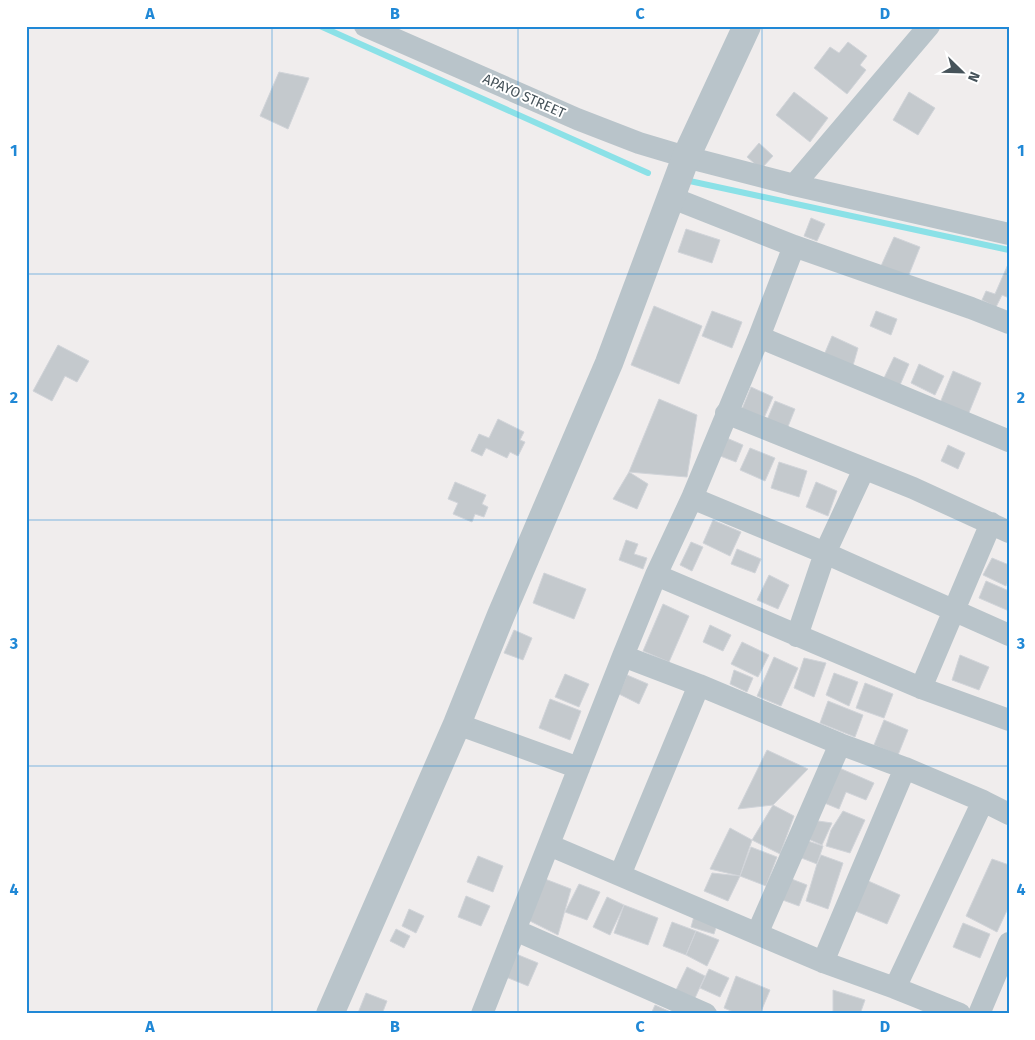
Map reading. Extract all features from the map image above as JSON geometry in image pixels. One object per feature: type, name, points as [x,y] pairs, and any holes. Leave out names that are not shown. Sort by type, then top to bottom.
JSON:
[{"type":"street","name":"APAYO STREET","points":[[365,26],[576,119],[639,143],[794,186],[1009,234]]},
{"type":"street","points":[[330,1014],[458,724],[501,615],[609,363],[686,157],[747,26]]},
{"type":"street","points":[[794,186],[929,26]]},
{"type":"street","points":[[670,197],[794,246],[1009,323]]},
{"type":"street","points":[[488,1012],[515,930],[623,656],[656,575],[692,498],[759,337],[794,246]]},
{"type":"street","points":[[759,337],[1009,441]]},
{"type":"street","points":[[726,413],[913,488],[1000,528],[953,611],[922,688]]},
{"type":"street","points":[[796,636],[825,554],[864,468]]},
{"type":"street","points":[[692,498],[1009,635]]},
{"type":"street","points":[[656,575],[922,688],[1009,720]]},
{"type":"street","points":[[623,656],[699,685],[840,744],[905,768],[1009,814]]},
{"type":"street","points":[[620,875],[699,685]]},
{"type":"street","points":[[458,724],[579,768]]},
{"type":"street","points":[[757,934],[840,744]]},
{"type":"street","points":[[823,962],[905,768]]},
{"type":"street","points":[[895,988],[983,802]]},
{"type":"street","points":[[549,845],[823,962],[960,1014]]},
{"type":"street","points":[[515,930],[706,1014]]},
{"type":"street","points":[[979,1014],[1009,944]]},
{"type":"building","points":[[848,42],[867,56],[860,65],[866,70],[847,94],[814,68],[830,47],[839,53]]},
{"type":"building","points":[[279,72],[309,78],[288,129],[260,116]]},
{"type":"building","points":[[794,92],[828,118],[810,142],[776,115]]},
{"type":"building","points":[[909,92],[935,108],[918,135],[893,120]]},
{"type":"building","points":[[759,143],[773,156],[761,169],[747,157]]},
{"type":"building","points":[[811,218],[825,224],[817,241],[804,236]]},
{"type":"building","points":[[686,229],[720,240],[712,263],[678,252]]},
{"type":"building","points":[[894,237],[920,247],[908,277],[881,266]]},
{"type":"building","points":[[1009,262],[1009,298],[1002,295],[996,307],[982,300],[986,291],[995,294]]},
{"type":"building","points":[[654,306],[702,326],[679,384],[631,365]]},
{"type":"building","points":[[712,311],[742,322],[732,348],[702,336]]},
{"type":"building","points":[[876,311],[897,319],[891,335],[870,326]]},
{"type":"building","points":[[832,336],[858,348],[852,369],[824,355]]},
{"type":"building","points":[[58,345],[89,361],[77,382],[65,376],[52,401],[33,391]]},
{"type":"building","points":[[894,357],[909,364],[900,385],[884,378]]},
{"type":"building","points":[[919,364],[944,376],[935,395],[911,383]]},
{"type":"building","points":[[953,371],[981,383],[968,415],[940,403]]},
{"type":"building","points":[[751,387],[773,397],[764,418],[742,409]]},
{"type":"building","points":[[659,399],[697,415],[687,477],[629,472]]},
{"type":"building","points":[[775,401],[795,409],[787,429],[767,420]]},
{"type":"building","points":[[498,419],[524,432],[520,440],[525,442],[518,456],[510,452],[507,458],[486,448],[482,456],[471,451],[479,434],[489,438]]},
{"type":"building","points":[[722,436],[743,445],[736,462],[715,454]]},
{"type":"building","points":[[948,445],[965,453],[958,469],[941,461]]},
{"type":"building","points":[[750,448],[775,458],[765,481],[740,470]]},
{"type":"building","points":[[779,462],[807,471],[799,497],[771,488]]},
{"type":"building","points":[[629,472],[648,484],[637,509],[613,499]]},
{"type":"building","points":[[455,482],[486,495],[482,504],[488,507],[484,517],[475,514],[472,522],[453,514],[458,503],[448,499]]},
{"type":"building","points":[[816,482],[837,491],[828,516],[806,507]]},
{"type":"building","points":[[713,520],[741,532],[730,556],[703,543]]},
{"type":"building","points":[[626,540],[638,544],[634,554],[647,558],[643,569],[619,560]]},
{"type":"building","points":[[691,542],[703,547],[692,571],[680,565]]},
{"type":"building","points":[[737,549],[761,559],[755,573],[731,564]]},
{"type":"building","points":[[992,558],[1009,565],[1009,579],[1006,586],[983,575]]},
{"type":"building","points":[[544,573],[586,589],[574,619],[533,603]]},
{"type":"building","points":[[769,575],[789,585],[778,609],[757,600]]},
{"type":"building","points":[[986,581],[1009,591],[1009,611],[979,598]]},
{"type":"building","points":[[663,604],[689,616],[669,662],[643,651]]},
{"type":"building","points":[[710,625],[731,635],[723,651],[703,642]]},
{"type":"building","points":[[514,630],[532,638],[523,660],[504,653]]},
{"type":"building","points":[[742,642],[769,655],[758,677],[731,664]]},
{"type":"building","points":[[960,655],[989,667],[979,690],[952,680]]},
{"type":"building","points":[[774,657],[798,668],[781,706],[757,696]]},
{"type":"building","points":[[804,658],[826,663],[814,697],[794,688]]},
{"type":"building","points":[[734,670],[753,678],[747,692],[730,684]]},
{"type":"building","points":[[834,673],[858,682],[849,706],[826,695]]},
{"type":"building","points":[[565,674],[589,684],[579,707],[555,697]]},
{"type":"building","points":[[627,675],[648,684],[639,704],[619,694]]},
{"type":"building","points":[[865,683],[893,694],[884,718],[856,708]]},
{"type":"building","points":[[550,699],[581,711],[570,740],[539,728]]},
{"type":"building","points":[[828,701],[863,715],[855,737],[820,723]]},
{"type":"building","points":[[884,720],[908,730],[898,755],[874,745]]},
{"type":"building","points":[[767,750],[808,769],[773,805],[738,809]]},
{"type":"building","points":[[837,767],[874,783],[866,800],[846,792],[839,809],[822,802]]},
{"type":"building","points":[[773,805],[794,816],[780,854],[752,840]]},
{"type":"building","points":[[843,811],[865,820],[850,853],[826,846],[831,830]]},
{"type":"building","points":[[818,821],[832,823],[822,845],[806,838]]},
{"type":"building","points":[[730,828],[752,840],[740,876],[710,869]]},
{"type":"building","points":[[805,840],[823,846],[817,864],[799,857]]},
{"type":"building","points":[[751,847],[777,857],[766,886],[740,876]]},
{"type":"building","points":[[821,855],[843,863],[828,909],[806,901]]},
{"type":"building","points":[[478,856],[503,866],[493,892],[467,882]]},
{"type":"building","points":[[992,859],[1009,865],[1009,906],[997,932],[966,916]]},
{"type":"building","points":[[712,873],[740,876],[728,901],[704,891]]},
{"type":"building","points":[[789,878],[807,885],[799,906],[780,899]]},
{"type":"building","points":[[545,879],[571,889],[558,935],[528,920]]},
{"type":"building","points":[[866,880],[900,895],[887,924],[853,910]]},
{"type":"building","points":[[579,884],[600,892],[587,920],[565,912]]},
{"type":"building","points":[[466,896],[490,906],[481,926],[458,917]]},
{"type":"building","points":[[607,897],[624,905],[610,935],[593,927]]},
{"type":"building","points":[[624,905],[658,918],[648,945],[614,933]]},
{"type":"building","points":[[409,909],[424,916],[416,933],[402,926]]},
{"type":"building","points":[[695,913],[718,921],[714,934],[691,927]]},
{"type":"building","points":[[672,922],[696,931],[686,955],[663,946]]},
{"type":"building","points":[[963,923],[990,934],[980,958],[953,947]]},
{"type":"building","points":[[396,929],[410,936],[404,948],[390,941]]},
{"type":"building","points":[[696,931],[719,940],[707,966],[686,955]]},
{"type":"building","points":[[516,954],[538,963],[528,986],[506,977]]},
{"type":"building","points":[[687,967],[705,976],[695,998],[676,990]]},
{"type":"building","points":[[709,969],[729,978],[720,997],[700,988]]},
{"type":"building","points":[[736,976],[770,990],[760,1014],[738,1014],[724,1008]]},
{"type":"building","points":[[833,990],[865,1000],[860,1014],[833,1014]]},
{"type":"building","points":[[366,993],[387,1001],[382,1014],[358,1013]]},
{"type":"building","points":[[655,1005],[675,1014],[651,1014]]},
{"type":"waterway","points":[[320,26],[648,173]]},
{"type":"waterway","points":[[685,180],[1009,250]]}]
